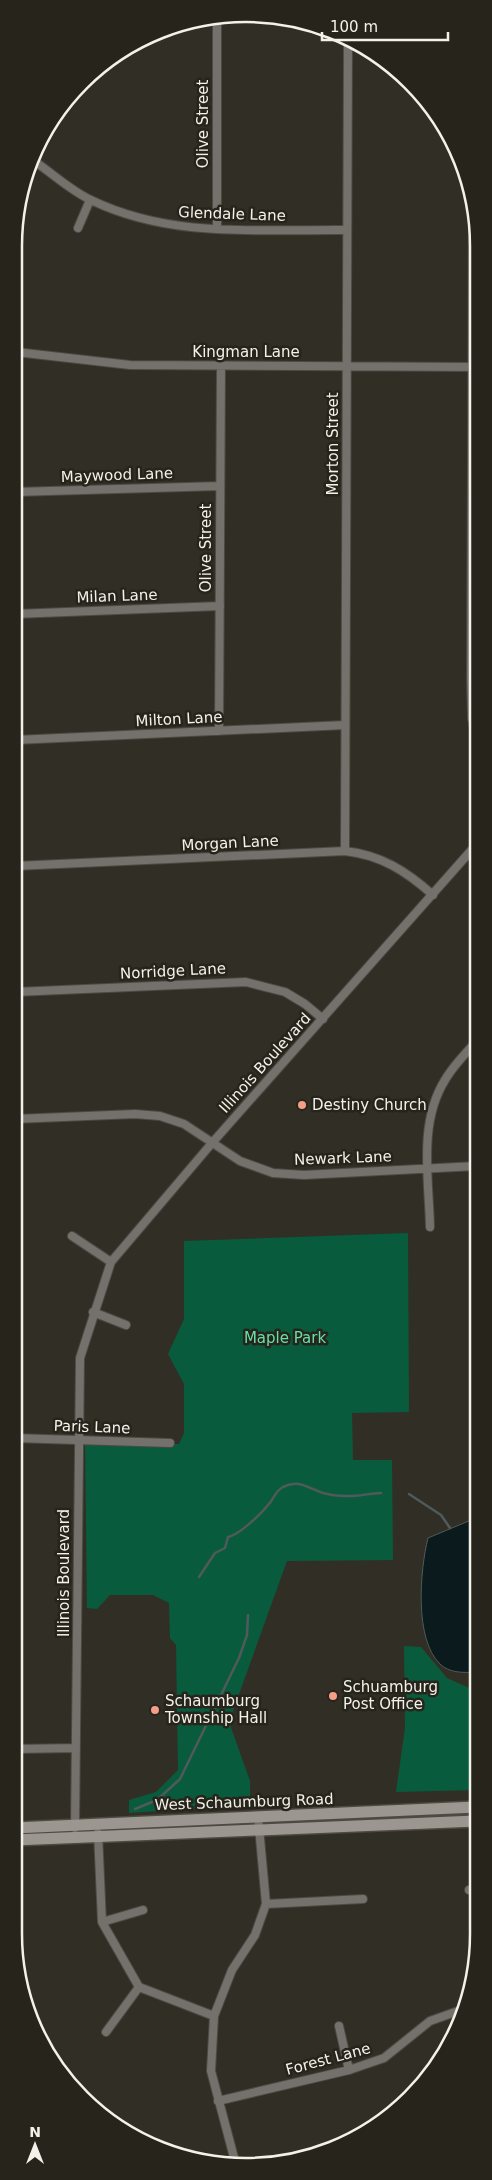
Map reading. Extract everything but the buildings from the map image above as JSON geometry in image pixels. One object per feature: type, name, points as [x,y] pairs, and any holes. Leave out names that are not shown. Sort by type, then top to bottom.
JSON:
[{"type":"main road","name":"West Schaumburg Road","points":[[22,1839],[75,1830],[98,1824],[470,1807]]},
{"type":"main road","name":"West Schaumburg Road","points":[[22,1828],[75,1830],[98,1836],[470,1821]]},
{"type":"street","name":"Olive Street","points":[[217,24],[217,229]]},
{"type":"street","name":"Morton Street","points":[[345,851],[348,47]]},
{"type":"street","name":"Glendale Lane","points":[[39,163],[90,200],[156,222],[187,228],[347,230]]},
{"type":"street","points":[[78,228],[90,200]]},
{"type":"street","name":"Kingman Lane","points":[[22,353],[101,363],[221,366],[470,367]]},
{"type":"street","name":"Olive Street","points":[[219,730],[221,366]]},
{"type":"street","name":"Maywood Lane","points":[[22,492],[220,486]]},
{"type":"street","name":"Milan Lane","points":[[22,614],[220,606]]},
{"type":"street","name":"Milton Lane","points":[[22,740],[345,725]]},
{"type":"street","name":"Morgan Lane","points":[[22,866],[345,851],[371,856],[391,864],[415,879],[433,895]]},
{"type":"street","name":"Illinois Boulevard","points":[[75,1830],[80,1358],[93,1312],[111,1262],[212,1143],[470,852]]},
{"type":"street","name":"Norridge Lane","points":[[22,992],[246,982],[285,992],[305,1004],[323,1019]]},
{"type":"street","points":[[430,1227],[428,1129],[432,1108],[444,1081],[470,1049]]},
{"type":"street","name":"Newark Lane","points":[[22,1119],[135,1114],[160,1116],[184,1124],[240,1161],[273,1173],[304,1176],[470,1166]]},
{"type":"street","points":[[72,1236],[111,1262]]},
{"type":"street","points":[[93,1312],[126,1325]]},
{"type":"street","name":"Paris Lane","points":[[22,1438],[170,1443]]},
{"type":"street","points":[[22,1749],[76,1748]]},
{"type":"street","points":[[234,2157],[210,2071],[214,2016],[232,1970],[255,1935],[266,1904],[258,1816]]},
{"type":"street","points":[[98,1824],[102,1922],[139,1988],[214,2016]]},
{"type":"street","points":[[266,1904],[363,1899]]},
{"type":"street","points":[[102,1922],[143,1910]]},
{"type":"street","points":[[106,2032],[139,1988]]},
{"type":"street","name":"Forest Lane","points":[[218,2101],[349,2070],[384,2058],[430,2021],[455,2012]]},
{"type":"street","points":[[339,2026],[349,2070]]},
{"type":"green space","name":"Maple Park","points":[[408,1233],[409,1412],[352,1413],[353,1460],[392,1460],[393,1560],[287,1561],[229,1722],[250,1781],[250,1805],[129,1813],[129,1800],[156,1792],[178,1770],[176,1645],[170,1638],[169,1603],[153,1595],[110,1595],[97,1609],[87,1608],[85,1443],[179,1444],[184,1433],[184,1384],[168,1354],[184,1319],[184,1241]]},
{"type":"green space","points":[[404,1646],[421,1647],[447,1678],[470,1688],[470,1790],[396,1792],[405,1728]]},
{"type":"shaded area","points":[[470,1520],[470,1672],[452,1671],[440,1664],[432,1653],[426,1638],[421,1604],[421,1585],[428,1538]]},
{"type":"waterway","points":[[199,1577],[215,1553],[225,1548],[228,1537],[255,1519],[283,1487],[299,1484],[323,1493],[340,1496],[381,1493]]},
{"type":"waterway","points":[[409,1494],[441,1515],[450,1528]]},
{"type":"waterway","points":[[135,1809],[157,1800],[180,1779],[239,1658],[247,1635],[248,1615]]},
{"type":"place","name":"Destiny Church","points":[[302,1105]]},
{"type":"place","name":"Schuamburg Post Office","points":[[333,1696]]},
{"type":"place","name":"Schaumburg Township Hall","points":[[155,1710]]}]
